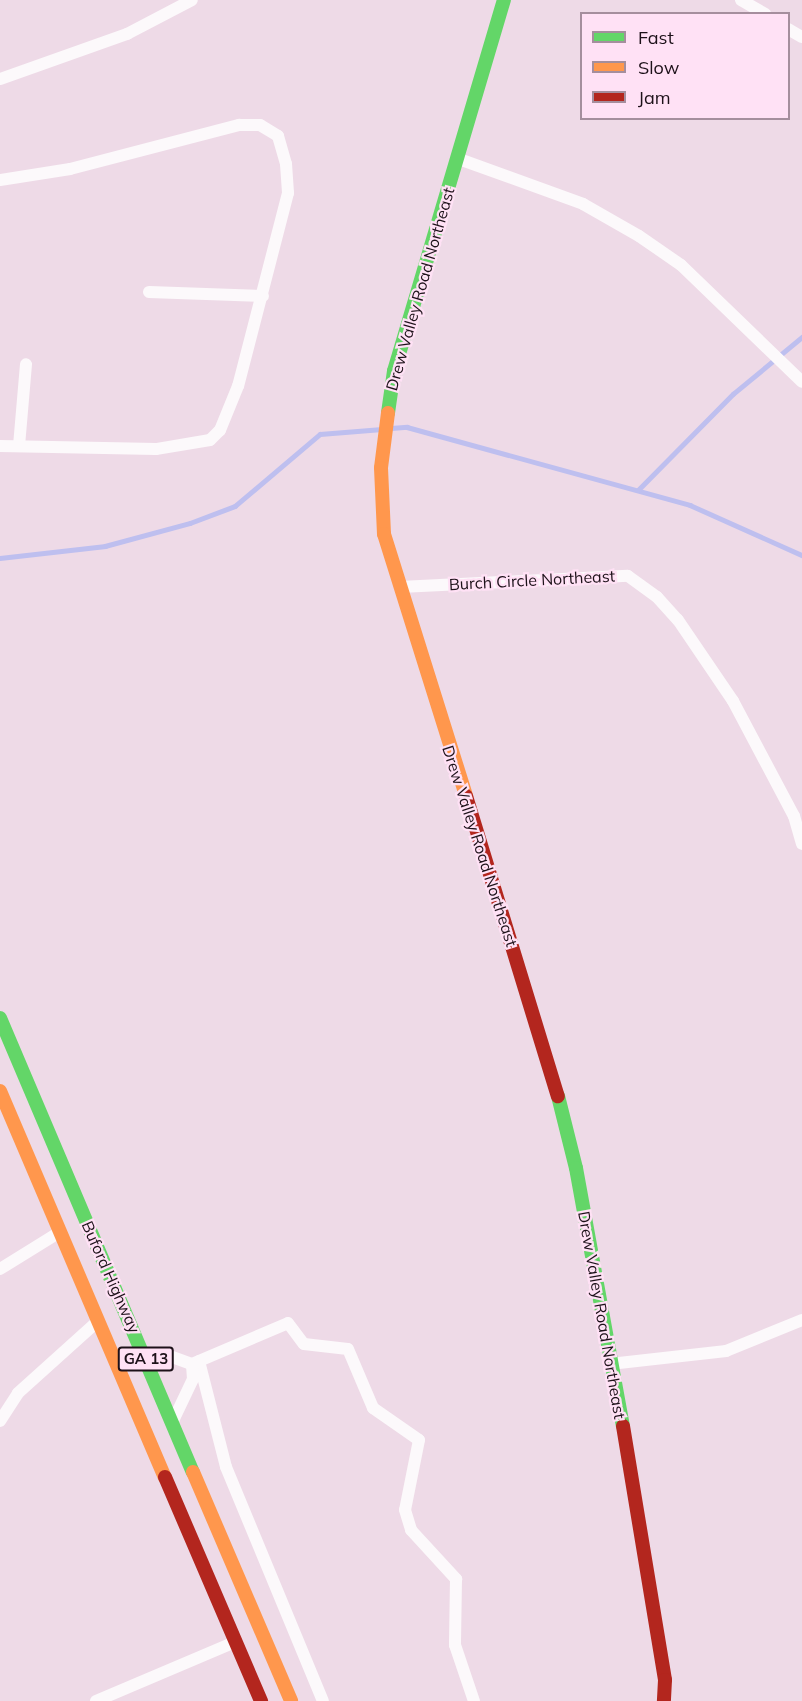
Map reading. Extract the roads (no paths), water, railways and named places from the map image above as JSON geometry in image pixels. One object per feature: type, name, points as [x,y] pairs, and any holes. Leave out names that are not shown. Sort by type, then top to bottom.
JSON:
[{"type":"street","points":[[0,79],[127,34],[192,0]]},
{"type":"street","name":"Drew Valley Road Northeast","points":[[504,0],[459,159],[421,277],[389,394],[382,450],[384,534],[548,1057],[576,1168],[665,1680],[664,1701]]},
{"type":"street","points":[[749,2],[762,12]]},
{"type":"street","points":[[0,180],[70,169],[239,125],[260,125],[278,136],[286,164],[288,193],[238,386],[220,430],[210,440],[156,449],[0,446]]},
{"type":"street","points":[[459,159],[583,204],[639,236],[681,265],[802,382]]},
{"type":"street","points":[[149,292],[263,296]]},
{"type":"street","points":[[19,446],[26,364]]},
{"type":"street","name":"Burch Circle Northeast","points":[[400,587],[628,576],[657,597],[678,620],[733,701],[794,816],[802,844]]},
{"type":"street","name":"Buford Highway","points":[[0,1018],[291,1701]]},
{"type":"street","name":"Buford Highway","points":[[1,1095],[261,1701]]},
{"type":"street","points":[[0,1269],[60,1232]]},
{"type":"street","points":[[610,1364],[726,1351],[802,1320]]},
{"type":"street","points":[[0,1421],[18,1393],[98,1321]]},
{"type":"street","points":[[144,1354],[164,1354],[196,1362],[288,1323],[304,1344],[348,1349],[373,1408],[419,1440],[405,1510],[411,1530],[456,1579],[455,1645],[474,1701]]},
{"type":"street","points":[[172,1423],[193,1379],[196,1362]]},
{"type":"street","points":[[196,1362],[226,1467],[323,1701]]},
{"type":"street","points":[[96,1701],[236,1642]]},
{"type":"waterway","points":[[638,490],[733,394],[802,337]]},
{"type":"waterway","points":[[391,428],[407,427],[690,505],[802,555]]},
{"type":"waterway","points":[[0,558],[105,546],[190,523],[235,506],[320,434],[382,429]]}]
